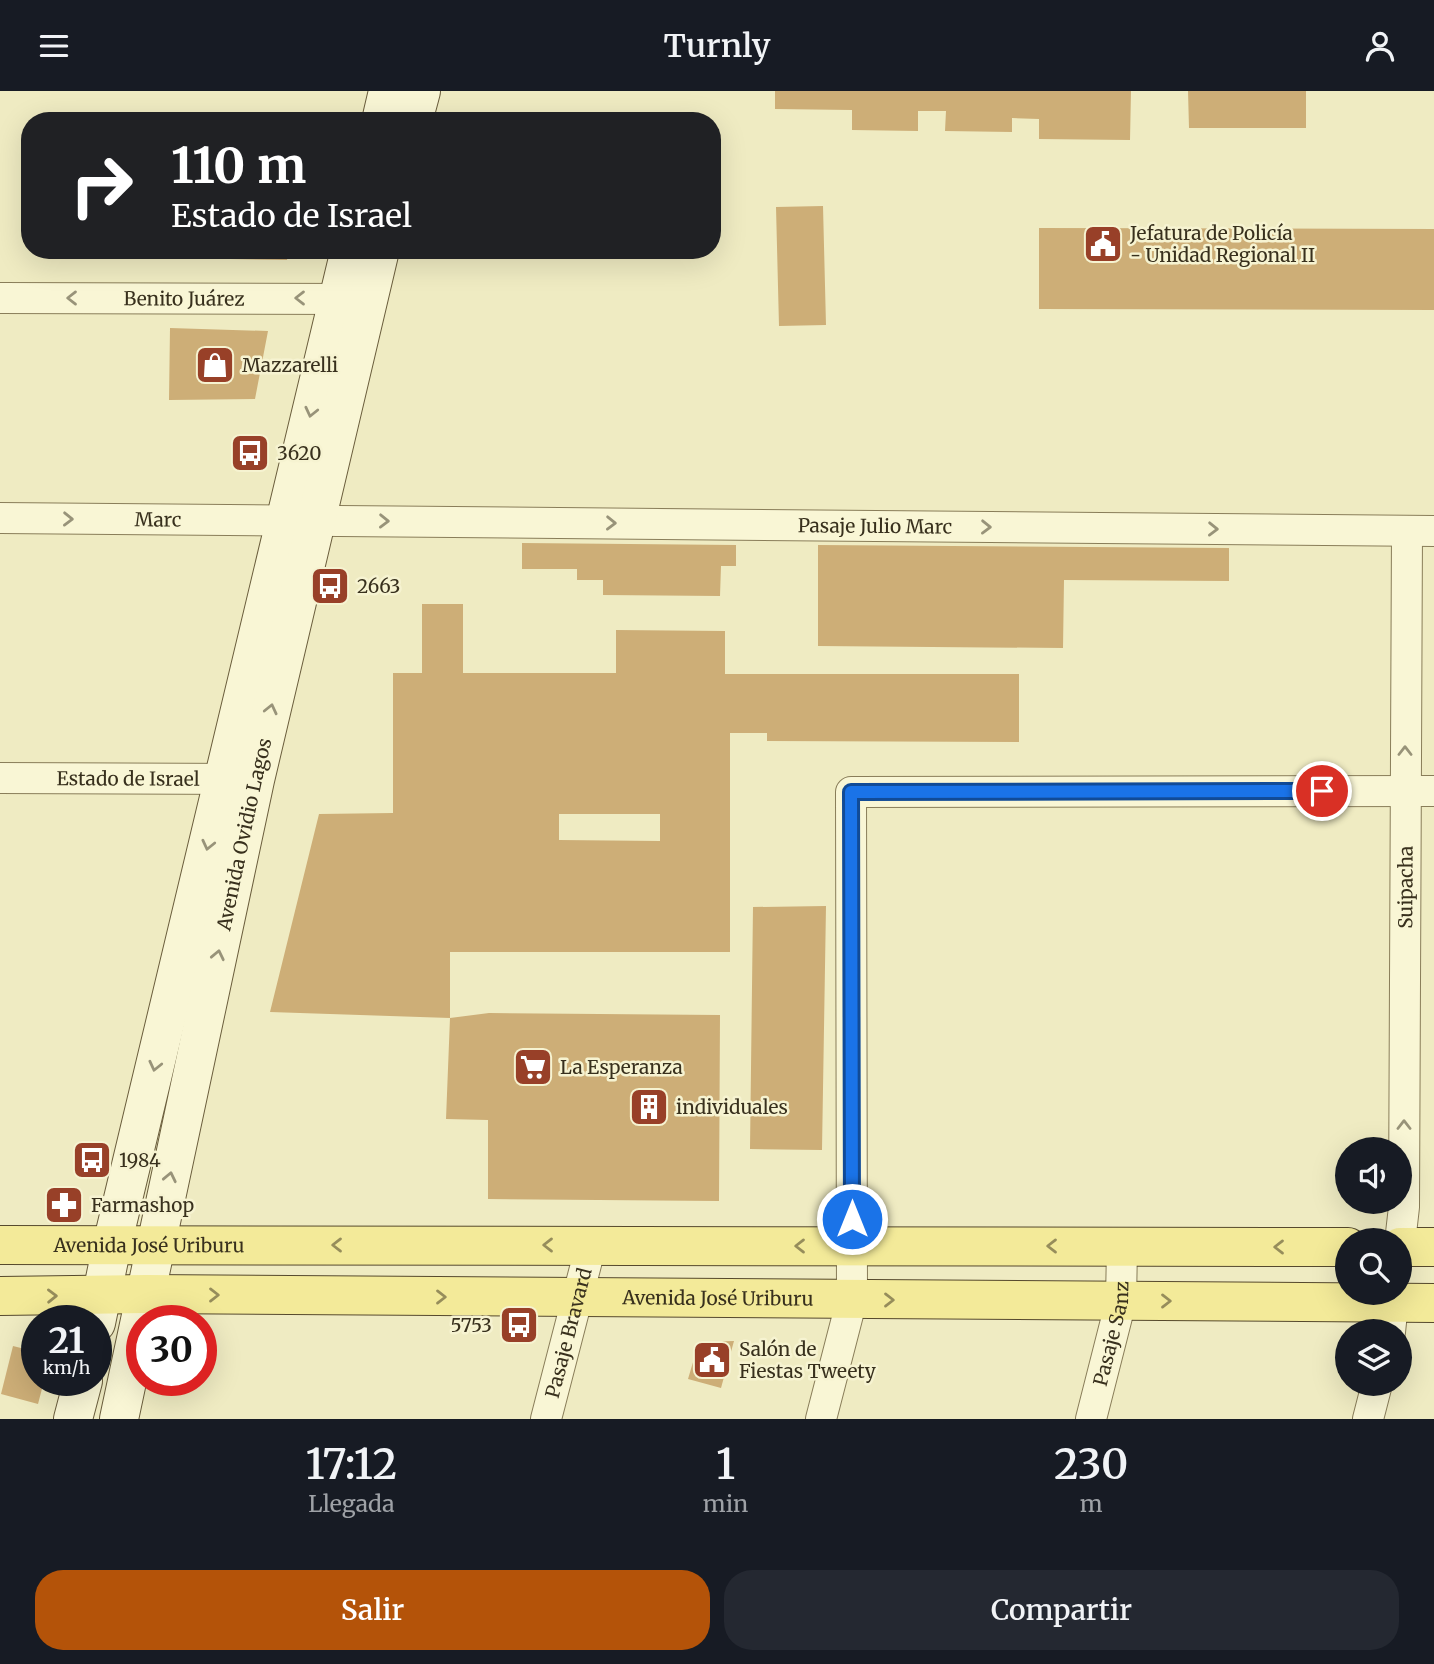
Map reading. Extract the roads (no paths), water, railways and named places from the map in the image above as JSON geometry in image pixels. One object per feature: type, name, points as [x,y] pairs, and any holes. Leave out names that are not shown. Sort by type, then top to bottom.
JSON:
[{"type":"main road","points":[[383,112],[388,91]]},
{"type":"main road","points":[[416,112],[421,91]]},
{"type":"main road","name":"Avenida Ovidio Lagos","points":[[351,259],[353,298]]},
{"type":"main road","name":"Avenida Ovidio Lagos","points":[[101,1305],[112,1245],[239,779],[353,298],[375,259]]},
{"type":"main road","name":"Avenida Ovidio Lagos","points":[[119,1419],[156,1244],[239,779]]},
{"type":"main road","name":"Avenida José Uriburu","points":[[0,1245],[1335,1247]]},
{"type":"main road","points":[[1412,1246],[1434,1247]]},
{"type":"main road","name":"Avenida José Uriburu","points":[[112,1305],[146,1294],[1121,1301],[1392,1309],[1434,1303]]},
{"type":"main road","name":"Avenida José Uriburu","points":[[0,1296],[69,1305]]},
{"type":"main road","points":[[73,1419],[79,1396]]},
{"type":"street","name":"Benito Juárez","points":[[0,299],[353,298]]},
{"type":"street","name":"Marc","points":[[0,518],[300,521]]},
{"type":"street","name":"Pasaje Julio Marc","points":[[300,521],[1420,531]]},
{"type":"street","name":"Suipacha","points":[[1402,1228],[1420,791],[1420,531]]},
{"type":"street","name":"Estado de Israel","points":[[0,778],[239,779]]},
{"type":"street","points":[[821,1419],[852,1299],[851,792],[1420,791]]},
{"type":"street","name":"Pasaje Bravard","points":[[546,1419],[591,1245]]},
{"type":"street","name":"Pasaje Sanz","points":[[1091,1419],[1121,1301],[1122,1247]]},
{"type":"street","points":[[1368,1419],[1374,1396]]},
{"type":"place","name":"Jefatura de Policía - Unidad Regional II","points":[[1103,244]]},
{"type":"place","name":"Mazzarelli","points":[[215,365]]},
{"type":"place","name":"3620","points":[[250,453]]},
{"type":"place","name":"2663","points":[[330,586]]},
{"type":"place","name":"La Esperanza","points":[[533,1067]]},
{"type":"place","name":"individuales","points":[[649,1107]]},
{"type":"place","name":"1984","points":[[92,1160]]},
{"type":"place","name":"Farmashop","points":[[64,1205]]},
{"type":"place","name":"5753","points":[[519,1325]]},
{"type":"place","name":"Salón de Fiestas Tweety","points":[[712,1360]]}]
